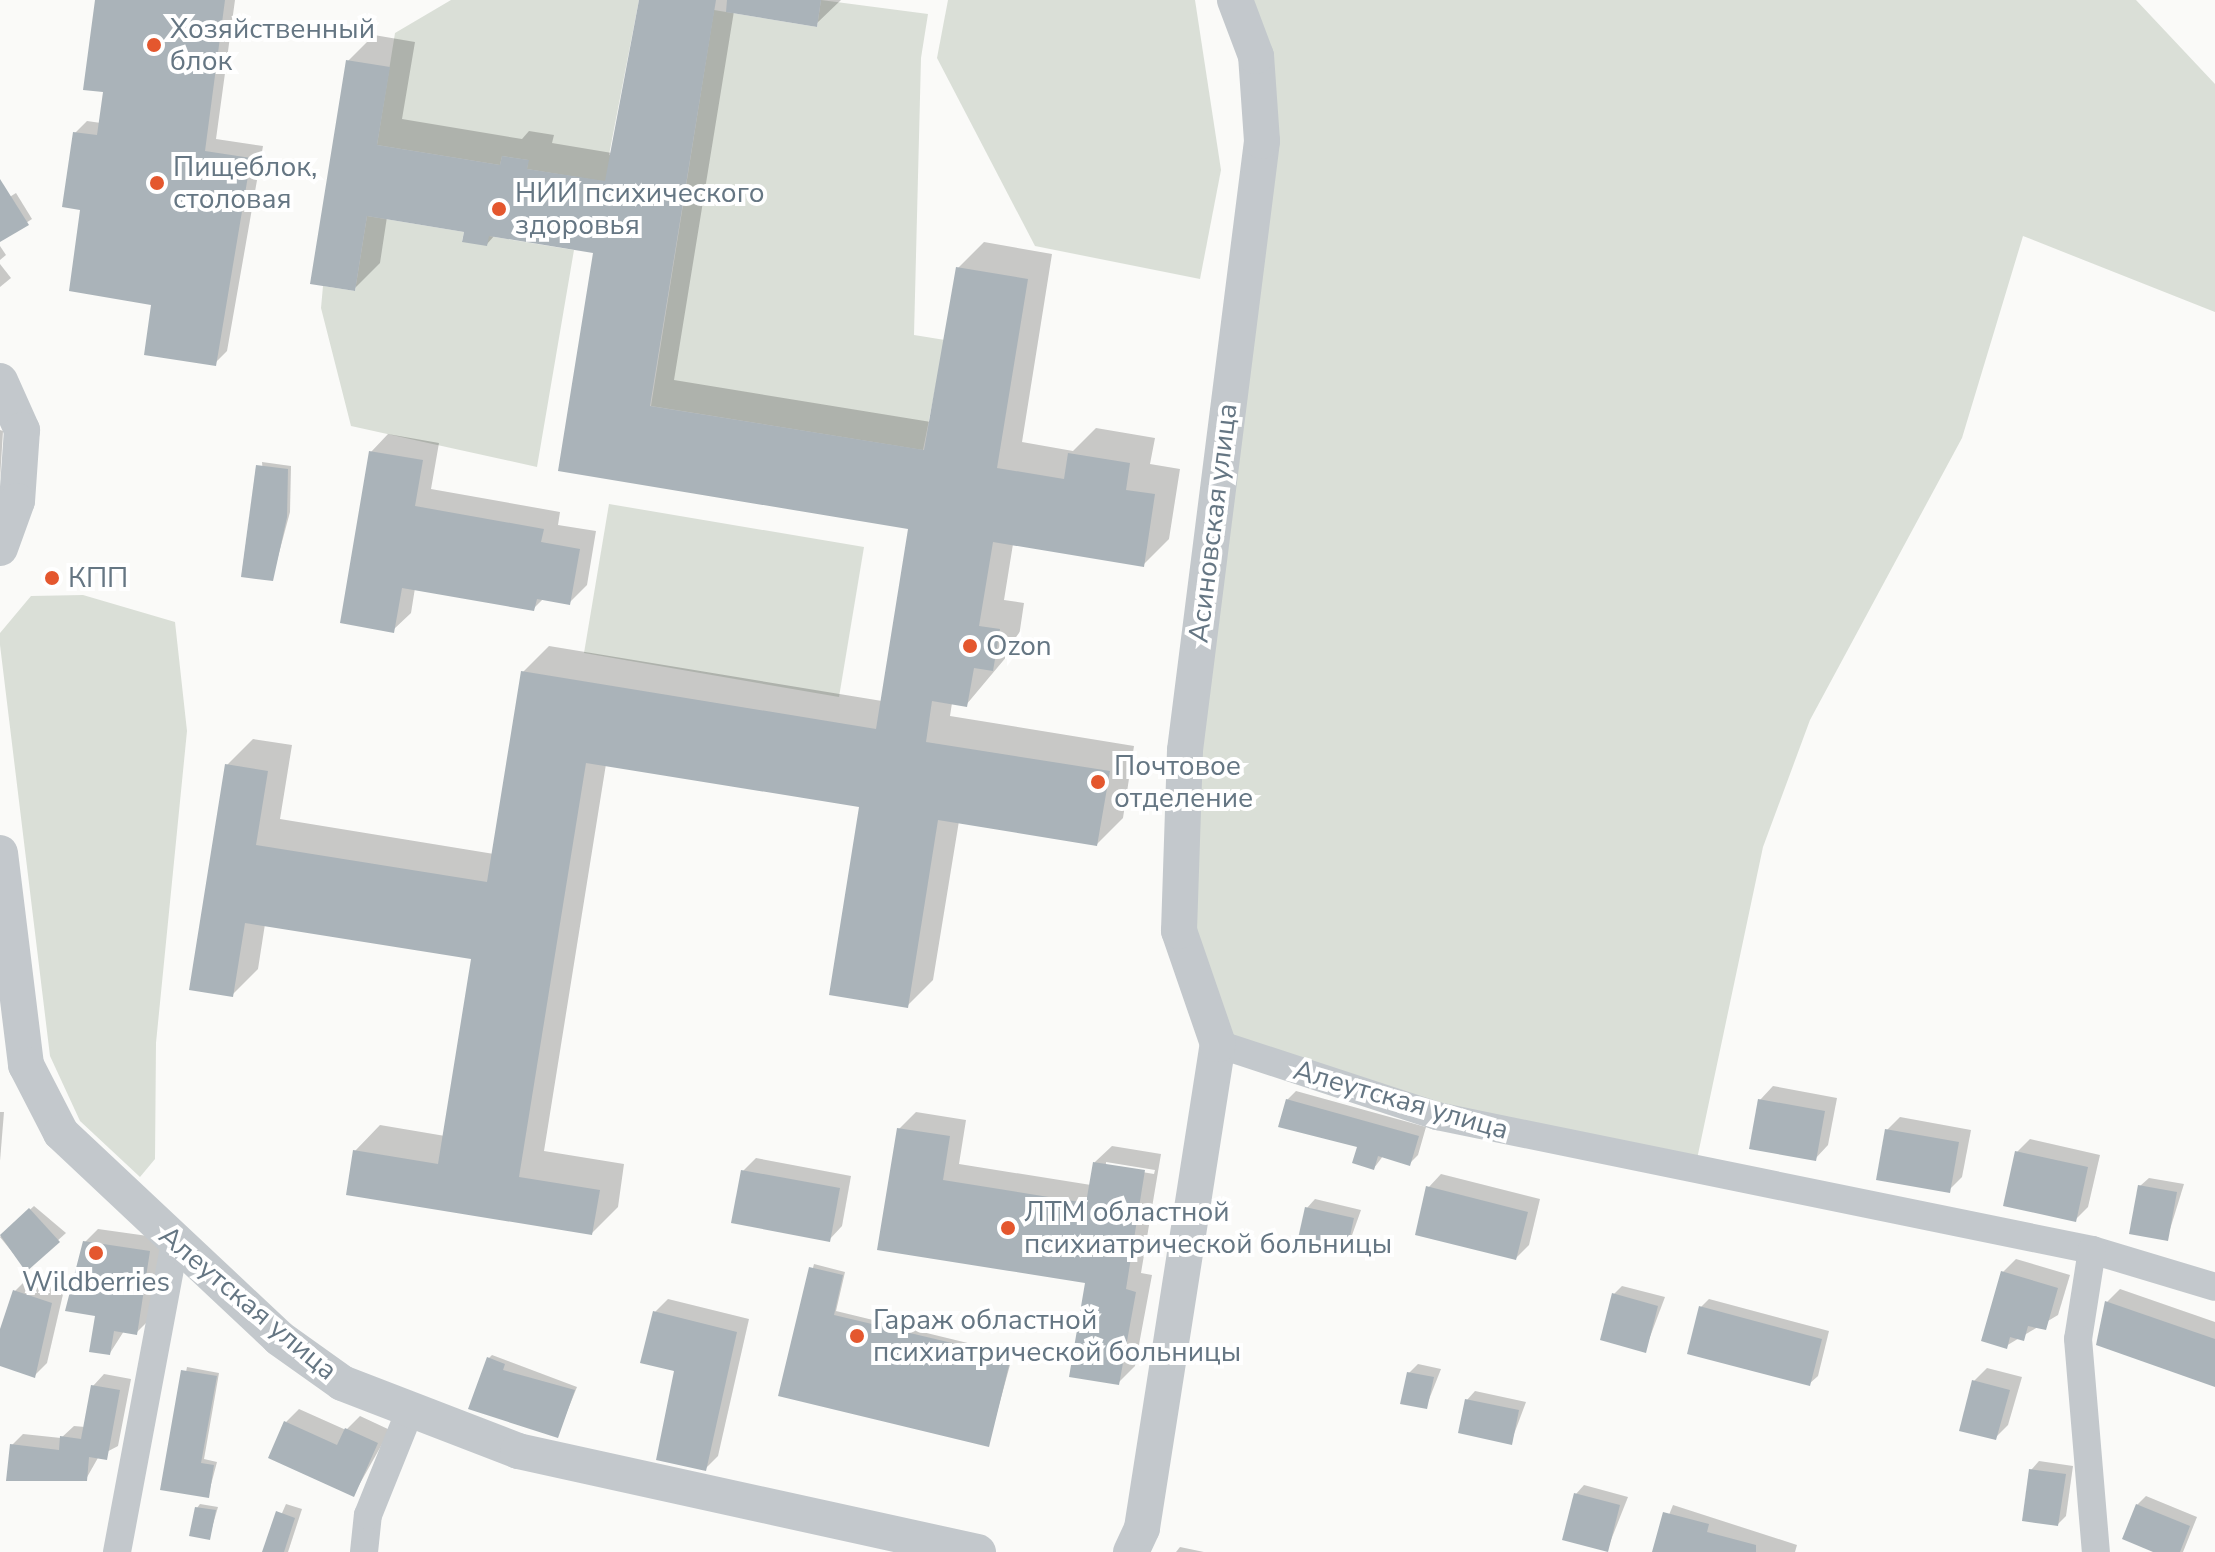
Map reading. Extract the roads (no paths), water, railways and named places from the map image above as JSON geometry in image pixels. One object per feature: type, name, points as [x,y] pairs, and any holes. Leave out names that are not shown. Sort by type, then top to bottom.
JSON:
[{"type":"street","name":"Асиновская улица","points":[[1218,1044],[1179,931],[1185,750],[1262,141],[1256,56],[1235,0]]},
{"type":"street","points":[[0,381],[22,430],[22,467],[0,548]]},
{"type":"street","name":"Алеутская улица","points":[[0,853],[26,1065],[61,1133],[175,1243],[342,1383],[409,1413],[518,1451],[918,1547],[978,1552]]},
{"type":"street","name":"Алеутская улица","points":[[1218,1044],[1437,1116],[2092,1250],[2215,1287]]},
{"type":"street","points":[[1131,1552],[1142,1528],[1218,1044]]},
{"type":"street","points":[[117,1552],[175,1243]]},
{"type":"street","points":[[2092,1250],[2078,1339],[2096,1552]]},
{"type":"street","points":[[364,1552],[368,1515],[409,1413]]},
{"type":"place","name":"Хозяйственный блок","points":[[154,45]]},
{"type":"place","name":"Пищеблок, столовая","points":[[157,183]]},
{"type":"place","name":"НИИ психического здоровья","points":[[499,209]]},
{"type":"place","name":"КПП","points":[[52,578]]},
{"type":"place","name":"Ozon","points":[[970,646]]},
{"type":"place","name":"Почтовое отделение","points":[[1098,782]]},
{"type":"place","name":"ЛТМ областной психиатрической больницы","points":[[1008,1228]]},
{"type":"place","name":"Wildberries","points":[[96,1253]]},
{"type":"place","name":"Гараж областной психиатрической больницы","points":[[857,1336]]}]
